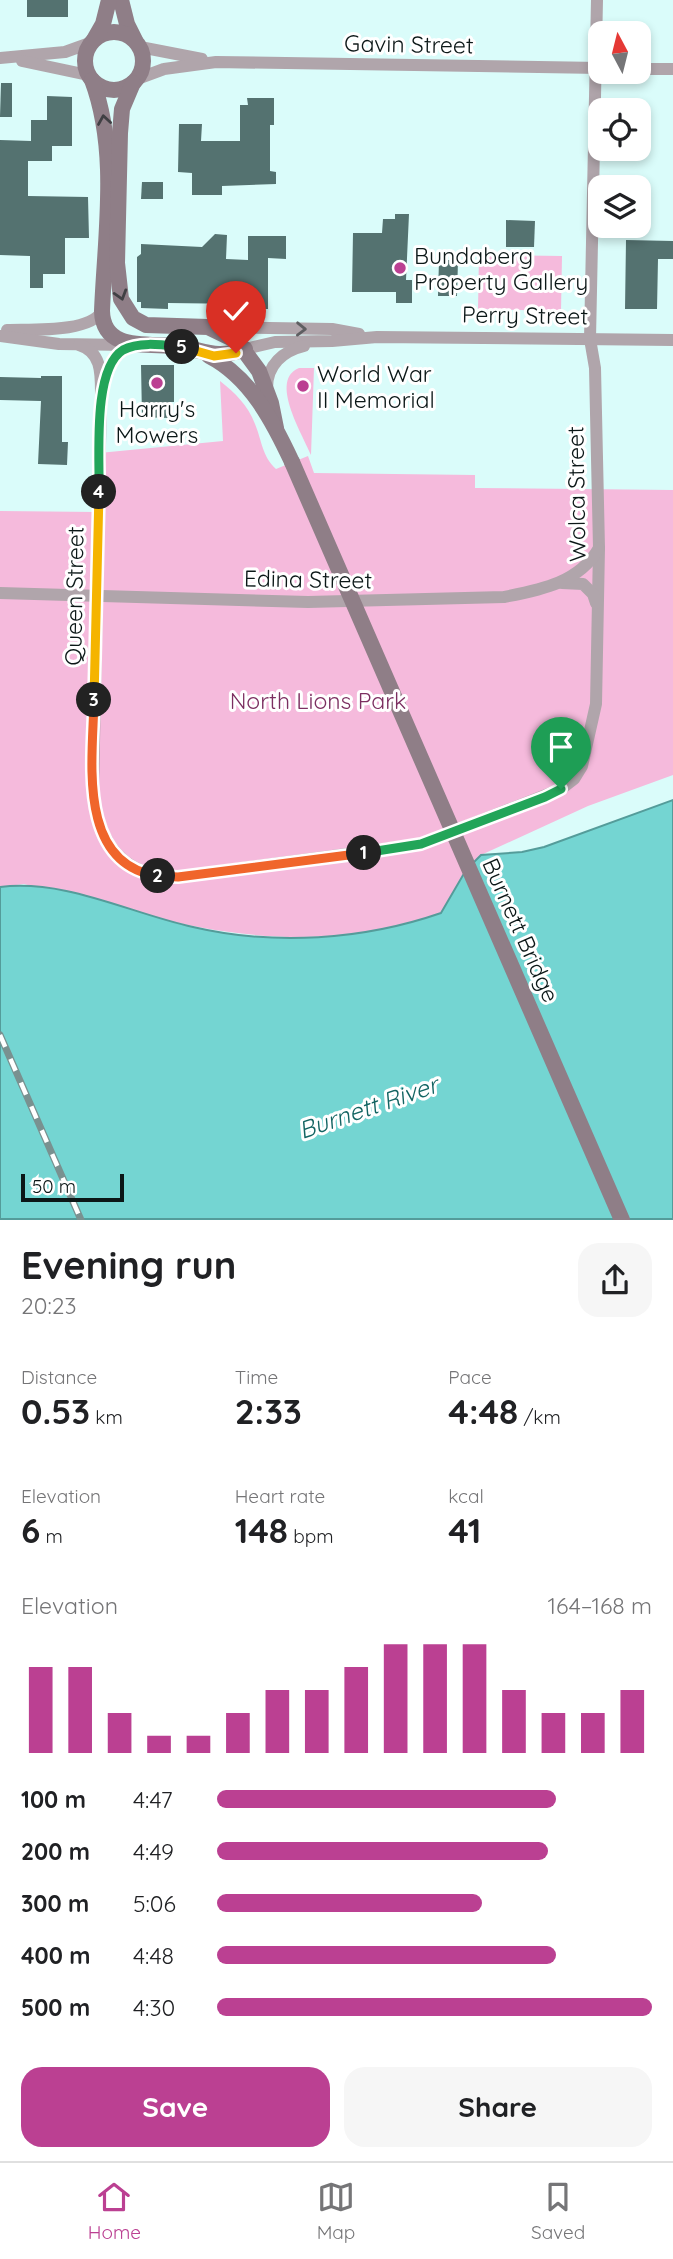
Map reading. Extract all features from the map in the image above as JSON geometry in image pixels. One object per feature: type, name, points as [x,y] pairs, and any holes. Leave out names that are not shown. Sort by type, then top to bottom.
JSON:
[{"type":"main road","points":[[109,0],[103,24],[84,59],[102,106],[107,139],[102,311],[104,323],[111,334],[143,345],[146,329],[153,326]]},
{"type":"main road","points":[[121,0],[127,24],[138,43],[144,63],[122,109],[117,282],[121,299],[129,313],[139,322],[153,326]]},
{"type":"main road","points":[[92,41],[111,32],[120,32],[138,43]]},
{"type":"main road","points":[[90,78],[107,89],[117,90],[135,81]]},
{"type":"main road","name":"Perry Street","points":[[153,326],[208,327]]},
{"type":"main road","name":"Burnett Bridge","points":[[208,327],[231,336],[254,361],[267,391],[276,428]]},
{"type":"main road","name":"Perry Street","points":[[143,345],[185,348],[207,355],[228,355],[245,349]]},
{"type":"main road","name":"Burnett Bridge","points":[[207,355],[229,368],[245,383],[276,428],[622,1220]]},
{"type":"street","name":"Wolca Street","points":[[597,0],[597,21]]},
{"type":"street","points":[[1,58],[65,52],[92,41]]},
{"type":"street","name":"Gavin Street","points":[[138,43],[216,62]]},
{"type":"street","points":[[1,58],[51,66],[90,78]]},
{"type":"street","name":"Gavin Street","points":[[135,81],[164,69],[216,62],[588,68]]},
{"type":"street","points":[[651,69],[673,69]]},
{"type":"street","name":"Wolca Street","points":[[383,851],[421,844],[545,797],[574,779],[582,766],[593,726],[599,548],[595,368],[590,339],[598,84]]},
{"type":"street","name":"Perry Street","points":[[0,333],[74,326],[95,320],[102,311]]},
{"type":"street","name":"Perry Street","points":[[208,327],[332,330],[377,337]]},
{"type":"street","name":"Perry Street","points":[[0,333],[79,345],[143,345]]},
{"type":"street","name":"Perry Street","points":[[245,349],[275,342],[377,337],[673,340]]},
{"type":"street","points":[[267,391],[268,377],[281,356],[297,348],[332,341]]},
{"type":"street","name":"Queen Street","points":[[79,345],[91,350],[97,360],[101,395],[93,793],[103,835],[122,859],[148,875],[178,877],[383,851]]},
{"type":"street","name":"Queen Street","points":[[101,395],[107,373],[116,356],[125,349],[143,345]]},
{"type":"street","name":"Edina Street","points":[[0,593],[308,602],[477,599],[503,597],[555,585],[584,568],[599,548]]},
{"type":"street","points":[[555,585],[567,582],[583,584],[593,594],[597,615]]},
{"type":"green space","points":[[479,255],[562,256],[561,311],[478,309]]},
{"type":"green space","points":[[299,368],[314,368],[311,455],[295,421],[287,395],[291,374]]},
{"type":"green space","name":"North Lions Park","points":[[220,381],[249,411],[265,454],[276,469],[308,456],[314,473],[475,475],[475,488],[673,490],[673,775],[588,806],[481,855],[466,870],[441,913],[386,928],[333,936],[281,937],[231,932],[181,924],[24,884],[0,887],[0,511],[96,512],[99,453],[223,441]]},
{"type":"water","name":"Burnett River","points":[[673,800],[673,1219],[0,1219],[0,887],[25,886],[73,892],[169,921],[224,933],[286,938],[350,934],[441,913],[466,870],[481,855],[522,852],[544,847]]},
{"type":"building","points":[[27,0],[68,0],[68,17],[27,17]]},
{"type":"building","points":[[1,83],[12,83],[12,117],[0,117]]},
{"type":"building","points":[[47,96],[72,97],[72,146],[52,146],[52,161],[28,161],[28,196],[88,197],[89,238],[65,238],[65,274],[43,274],[43,288],[30,288],[30,256],[0,255],[0,140],[31,141],[31,120],[47,120]]},
{"type":"building","points":[[247,98],[274,98],[274,125],[270,125],[270,171],[276,172],[276,184],[222,186],[222,195],[192,195],[192,173],[178,172],[179,124],[202,124],[201,141],[240,141],[240,105],[248,105]]},
{"type":"building","points":[[142,182],[163,182],[163,199],[141,199]]},
{"type":"building","points":[[395,214],[409,214],[406,280],[412,280],[412,303],[396,303],[396,292],[352,292],[353,233],[382,233],[383,219],[395,219]]},
{"type":"building","points":[[506,220],[535,221],[534,247],[506,247]]},
{"type":"building","points":[[215,234],[227,235],[226,259],[248,260],[248,236],[286,236],[286,259],[268,258],[268,309],[245,309],[245,304],[168,303],[168,309],[141,308],[141,302],[137,302],[137,257],[141,254],[141,244],[202,247]]},
{"type":"building","points":[[626,240],[673,241],[673,259],[658,259],[657,309],[625,309]]},
{"type":"building","points":[[439,260],[458,260],[457,296],[438,296]]},
{"type":"building","name":"Harry's Mowers","points":[[141,365],[174,365],[174,402],[170,402],[170,418],[142,417]]},
{"type":"building","points":[[62,376],[62,442],[68,442],[67,465],[38,464],[41,401],[0,400],[0,377]]},
{"type":"railway","points":[[0,1035],[81,1220]]},
{"type":"place","name":"Bundaberg Property Gallery","points":[[400,268]]},
{"type":"place","name":"Harry's Mowers","points":[[157,383]]},
{"type":"place","name":"World War II Memorial","points":[[303,386]]},
{"type":"route","points":[[236,353],[214,356],[167,345],[143,345],[125,349],[113,360],[101,395],[92,780],[97,821],[110,847],[122,859],[148,875],[163,877],[383,851],[421,844],[561,789]]}]
